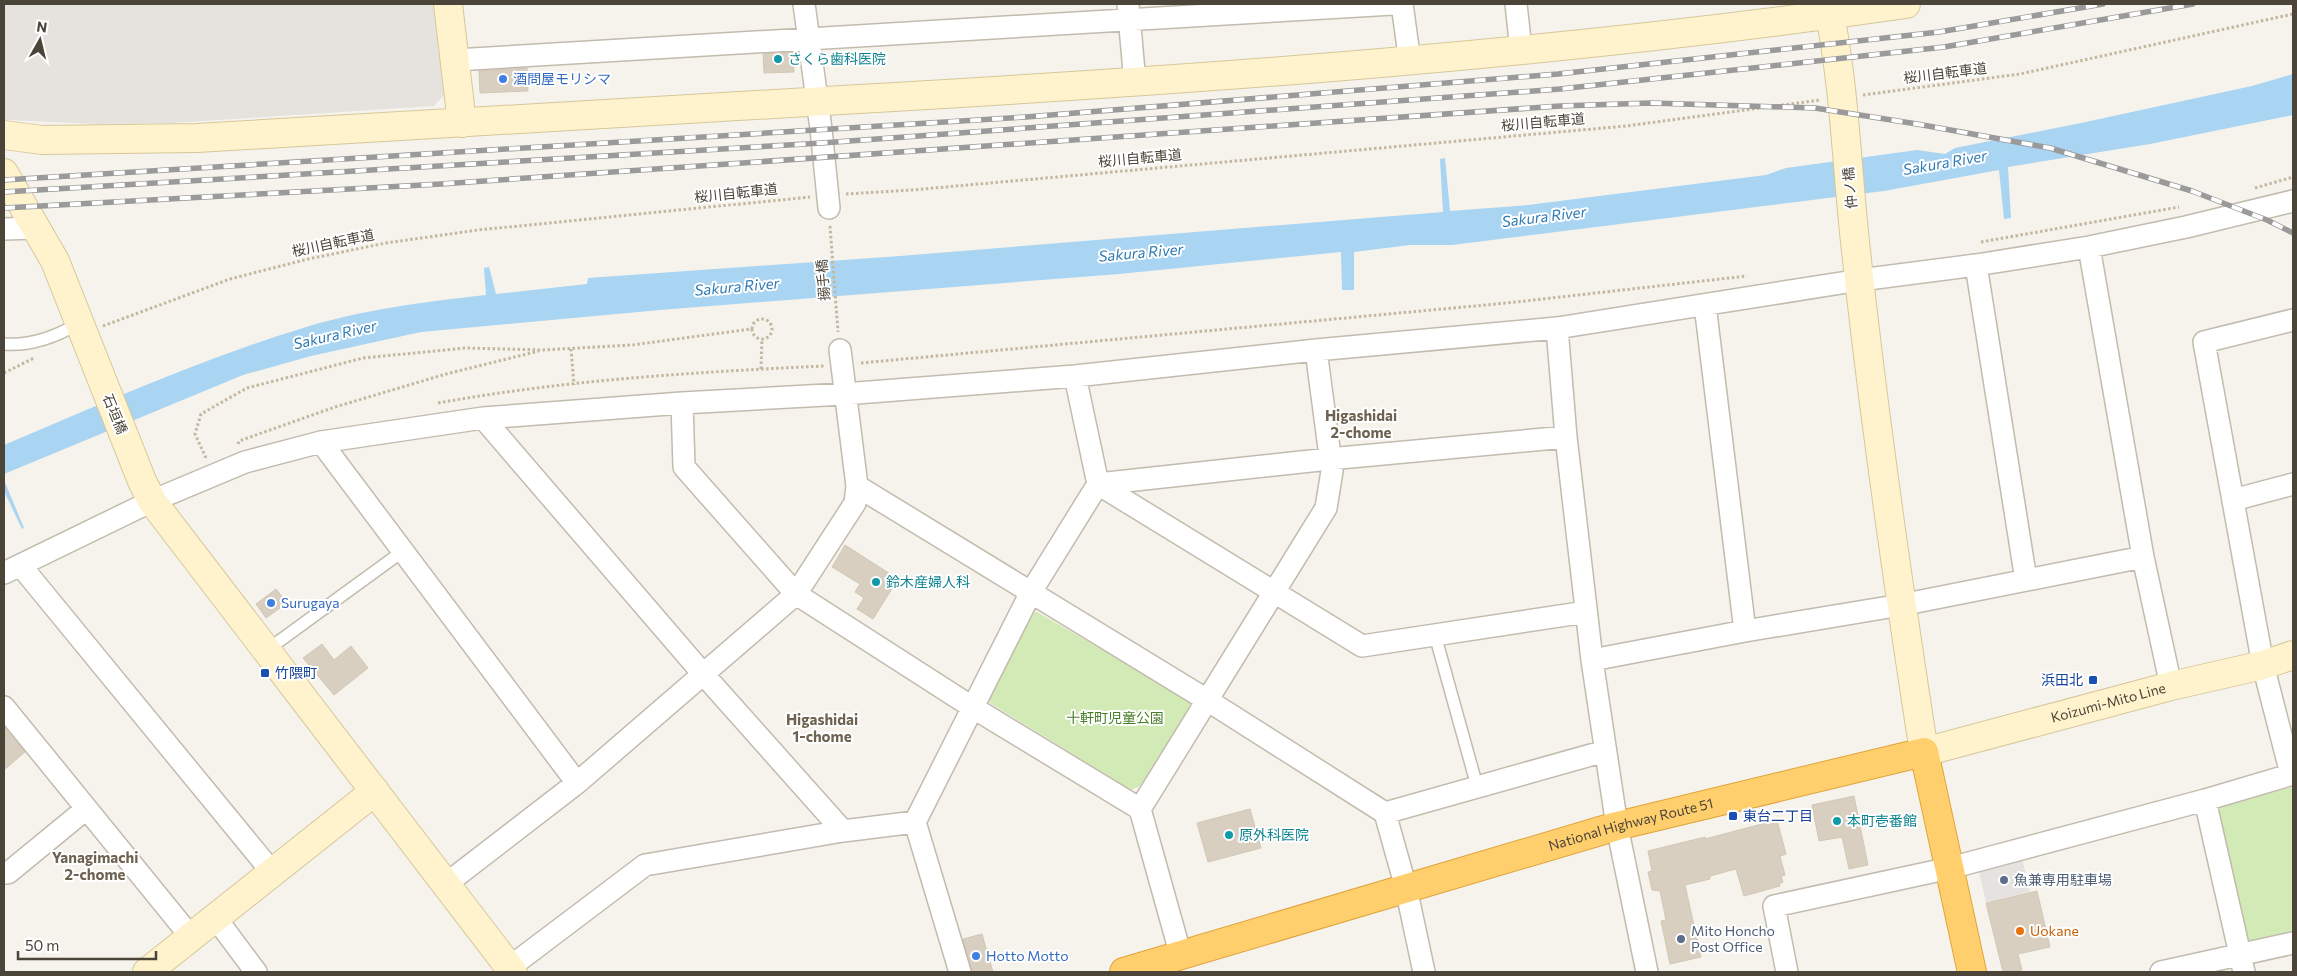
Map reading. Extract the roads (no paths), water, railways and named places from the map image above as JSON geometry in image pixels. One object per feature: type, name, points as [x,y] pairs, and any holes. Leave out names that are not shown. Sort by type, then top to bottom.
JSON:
[{"type":"highway","name":"National Highway Route 51","points":[[1124,972],[1617,826],[1924,752]]},
{"type":"highway","points":[[1924,752],[1972,972]]},
{"type":"street","points":[[448,4],[462,123]]},
{"type":"street","points":[[804,4],[828,201]]},
{"type":"street","points":[[455,60],[809,38],[1129,11],[1393,4]]},
{"type":"street","points":[[1402,4],[1410,62]]},
{"type":"street","points":[[1516,4],[1521,50]]},
{"type":"street","points":[[4,135],[42,140],[196,138],[1134,83],[1410,62],[1675,34],[1830,9],[1906,4]]},
{"type":"street","name":"仲ノ橋","points":[[1830,9],[1838,59],[1856,252],[1901,605],[1924,752]]},
{"type":"street","points":[[1129,11],[1134,83]]},
{"type":"street","name":"石垣橋","points":[[4,173],[55,261],[147,491],[511,970]]},
{"type":"street","points":[[272,872],[13,570],[147,491],[321,442],[483,418],[682,403],[844,394],[1075,376],[1316,350],[1557,328],[1860,280],[1976,265],[2089,247],[2186,227],[2293,201]]},
{"type":"street","points":[[4,229],[37,228]]},
{"type":"street","points":[[2089,247],[2143,556],[2171,686]]},
{"type":"street","points":[[1976,265],[2026,580]]},
{"type":"street","points":[[1705,305],[1745,631]]},
{"type":"street","points":[[1787,972],[1774,906],[1950,868],[2205,800],[2292,774],[2262,665],[2204,342],[2293,320]]},
{"type":"street","points":[[1557,328],[1566,437],[1592,660],[1617,826],[1647,972]]},
{"type":"street","points":[[1140,809],[1276,592],[1326,508],[1332,471],[1316,350]]},
{"type":"street","points":[[446,884],[577,783],[796,594],[855,503],[857,486],[840,357]]},
{"type":"street","points":[[960,972],[915,822],[1031,592],[1098,484],[1075,376]]},
{"type":"street","points":[[682,403],[684,467],[796,594],[972,707],[1140,809],[1181,956]]},
{"type":"street","points":[[483,418],[704,675],[843,831]]},
{"type":"street","points":[[1098,484],[1329,459],[1566,437]]},
{"type":"street","points":[[321,442],[577,783]]},
{"type":"street","points":[[1098,484],[1362,646],[1586,612]]},
{"type":"street","points":[[2233,500],[2293,484]]},
{"type":"street","points":[[857,486],[1207,700],[1385,813],[1406,888],[1424,972]]},
{"type":"street","points":[[1592,660],[1745,631],[1901,605],[2143,556]]},
{"type":"street","name":"Koizumi-Mito Line","points":[[1924,752],[2171,686],[2262,665],[2293,655]]},
{"type":"street","points":[[4,707],[191,937]]},
{"type":"street","points":[[1385,813],[1477,786],[1606,752]]},
{"type":"street","points":[[147,972],[375,791]]},
{"type":"street","points":[[2205,800],[2242,964]]},
{"type":"street","points":[[4,873],[8,873],[86,809]]},
{"type":"street","points":[[511,970],[645,865],[843,831],[915,822]]},
{"type":"street","points":[[215,917],[256,972]]},
{"type":"street","points":[[2161,972],[2242,964],[2293,943]]},
{"type":"lane","points":[[4,344],[40,342],[62,334],[84,334]]},
{"type":"lane","points":[[266,650],[403,551]]},
{"type":"lane","points":[[1435,635],[1477,786]]},
{"type":"water","name":"Sakura River","points":[[2293,74],[2293,115],[2150,144],[2008,167],[2011,218],[2004,219],[1999,170],[1884,191],[1452,245],[1410,245],[1354,252],[1354,290],[1342,290],[1341,252],[1119,274],[660,310],[421,332],[311,356],[243,375],[4,474],[4,445],[113,398],[224,354],[322,322],[415,304],[486,295],[484,268],[489,267],[496,294],[587,284],[588,278],[900,256],[1443,212],[1440,159],[1445,158],[1450,211],[1528,205],[1766,175],[1786,168],[1917,150],[1945,154],[1955,148],[2252,86]]},
{"type":"water","points":[[4,480],[24,528],[22,529],[4,491]]},
{"type":"railway","points":[[4,180],[1026,117],[1558,74],[1939,32],[2103,4]]},
{"type":"railway","points":[[4,192],[822,143],[1560,89],[1944,47],[2193,4]]},
{"type":"railway","points":[[4,208],[441,184],[1560,106],[1651,103],[1815,108],[2050,148],[2192,191],[2267,220],[2293,233]]},
{"type":"place","name":"さくら歯科医院","points":[[778,59]]},
{"type":"place","name":"酒問屋モリシマ","points":[[503,79]]},
{"type":"place","name":"鈴木産婦人科","points":[[876,582]]},
{"type":"place","name":"Surugaya","points":[[271,603]]},
{"type":"place","name":"竹隈町","points":[[265,673]]},
{"type":"place","name":"浜田北","points":[[2093,680]]},
{"type":"place","name":"東台二丁目","points":[[1733,816]]},
{"type":"place","name":"本町壱番館","points":[[1837,821]]},
{"type":"place","name":"原外科医院","points":[[1229,835]]},
{"type":"place","name":"魚兼専用駐車場","points":[[2004,880]]},
{"type":"place","name":"Uokane","points":[[2020,931]]},
{"type":"place","name":"Mito Honcho Post Office","points":[[1681,939]]},
{"type":"place","name":"Hotto Motto","points":[[976,956]]},
{"type":"district","name":"Higashidai 2-chome","points":[[1361,424]]},
{"type":"district","name":"Higashidai 1-chome","points":[[822,728]]},
{"type":"district","name":"Yanagimachi 2-chome","points":[[95,866]]},
{"type":"park label","name":"十軒町児童公園","points":[[1115,718]]}]
